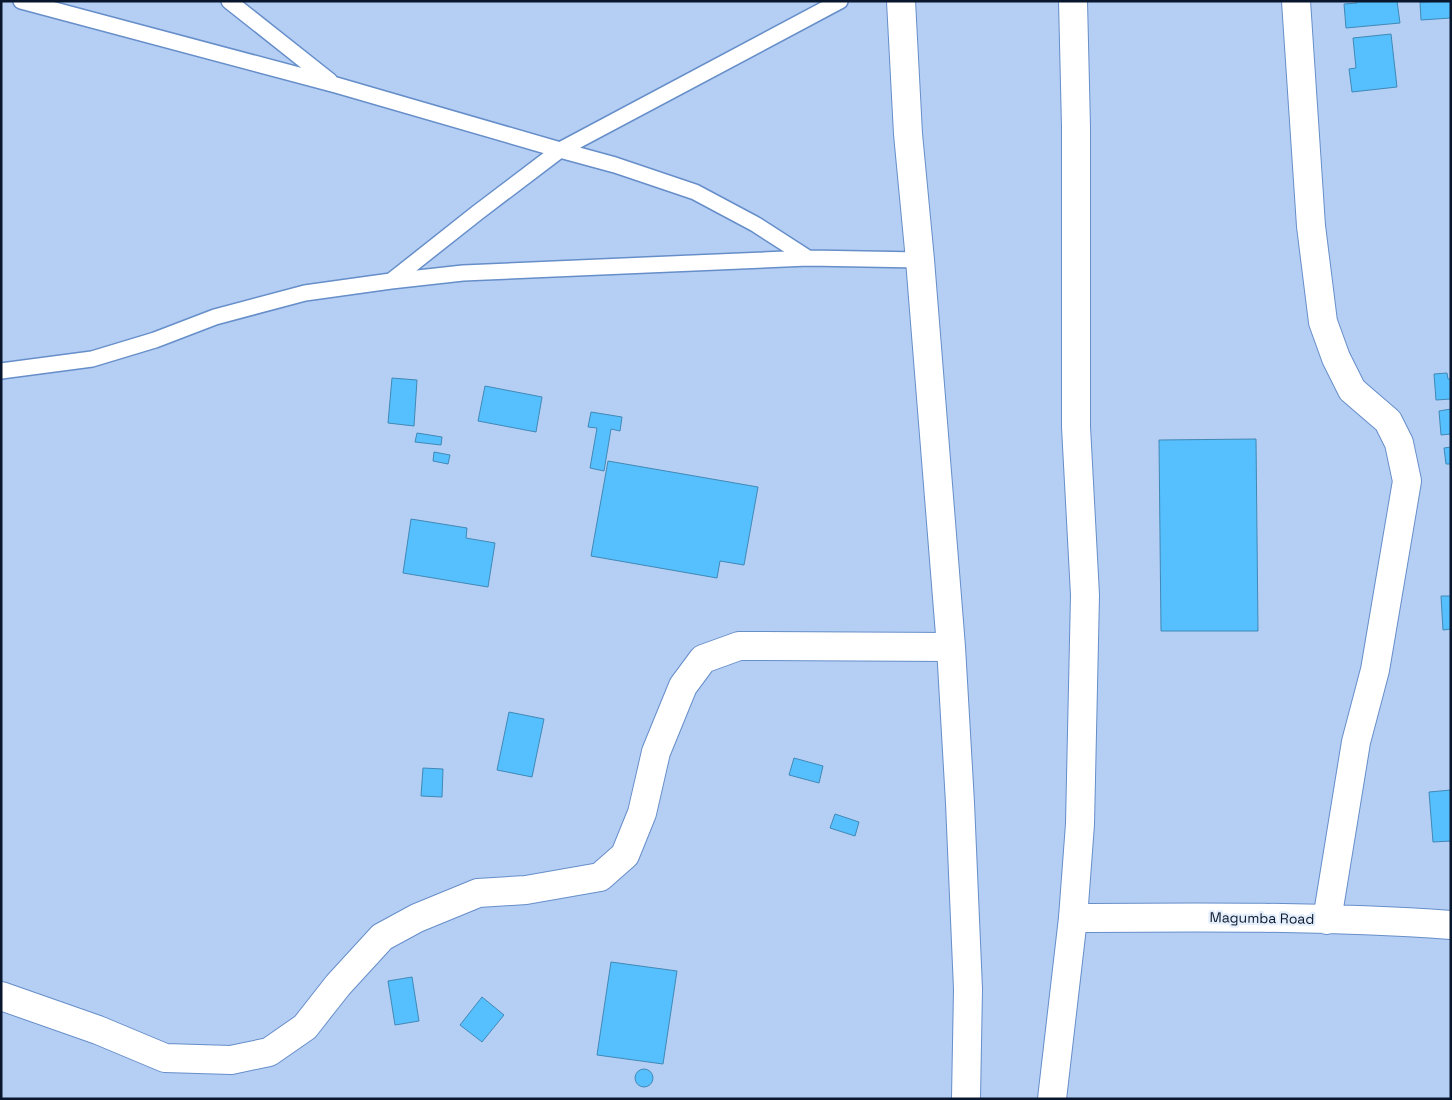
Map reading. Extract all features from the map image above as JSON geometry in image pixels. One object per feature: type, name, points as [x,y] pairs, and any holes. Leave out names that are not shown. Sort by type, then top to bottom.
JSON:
[{"type":"main road","points":[[901,1],[908,134],[951,647],[968,989],[966,1099]]},
{"type":"main road","points":[[1052,1099],[1073,918],[1080,824],[1085,595],[1076,427],[1076,128],[1073,1]]},
{"type":"main road","points":[[1296,1],[1311,226],[1323,322],[1336,358],[1352,390],[1388,421],[1399,443],[1407,481],[1375,670],[1356,742],[1327,920]]},
{"type":"main road","points":[[1,996],[98,1030],[165,1058],[231,1060],[269,1052],[305,1027],[338,985],[382,937],[417,918],[478,893],[526,890],[600,877],[625,855],[642,813],[656,752],[683,686],[703,659],[740,646],[951,647]]},
{"type":"main road","name":"Magumba Road","points":[[1073,918],[1204,917],[1385,920],[1451,925]]},
{"type":"lane","points":[[21,1],[336,85],[560,150],[615,164],[695,192],[756,224],[808,258]]},
{"type":"lane","points":[[229,1],[336,85]]},
{"type":"lane","points":[[391,281],[476,213],[560,150],[840,1]]},
{"type":"lane","points":[[1,371],[92,359],[155,340],[215,317],[305,292],[391,281],[463,273],[808,258],[920,260]]},
{"type":"building","points":[[1356,1],[1397,1],[1400,23],[1346,28],[1344,4],[1357,3]]},
{"type":"building","points":[[1451,1],[1451,18],[1421,20],[1420,2]]},
{"type":"building","points":[[1391,34],[1397,87],[1352,92],[1349,69],[1356,68],[1353,38]]},
{"type":"building","points":[[1447,373],[1448,379],[1451,379],[1451,399],[1436,400],[1434,374]]},
{"type":"building","points":[[392,378],[417,380],[414,426],[388,423]]},
{"type":"building","points":[[485,386],[542,397],[536,432],[478,421]]},
{"type":"building","points":[[1451,409],[1451,434],[1441,435],[1439,411]]},
{"type":"building","points":[[591,412],[622,417],[620,431],[611,429],[604,471],[590,468],[597,428],[588,427]]},
{"type":"building","points":[[417,433],[442,437],[441,445],[415,442]]},
{"type":"building","points":[[1256,439],[1258,631],[1161,631],[1159,440]]},
{"type":"building","points":[[1451,447],[1451,464],[1446,464],[1444,448]]},
{"type":"building","points":[[434,452],[450,455],[448,464],[433,461]]},
{"type":"building","points":[[608,461],[758,487],[744,565],[720,561],[717,578],[591,556]]},
{"type":"building","points":[[411,519],[467,528],[466,538],[495,543],[488,587],[403,573]]},
{"type":"building","points":[[1441,596],[1451,596],[1451,629],[1443,630]]},
{"type":"building","points":[[509,712],[544,719],[532,777],[497,770]]},
{"type":"building","points":[[794,758],[823,766],[819,783],[789,775]]},
{"type":"building","points":[[423,768],[443,769],[442,797],[421,796]]},
{"type":"building","points":[[1451,790],[1451,841],[1433,842],[1429,792]]},
{"type":"building","points":[[835,814],[859,822],[855,836],[830,828]]},
{"type":"building","points":[[611,962],[677,971],[663,1064],[597,1055]]},
{"type":"building","points":[[412,977],[419,1021],[395,1025],[388,981]]},
{"type":"building","points":[[482,997],[504,1015],[482,1042],[460,1025]]},
{"type":"building","points":[[640,1069],[648,1069],[653,1074],[651,1085],[640,1087],[635,1082],[635,1074]]}]
